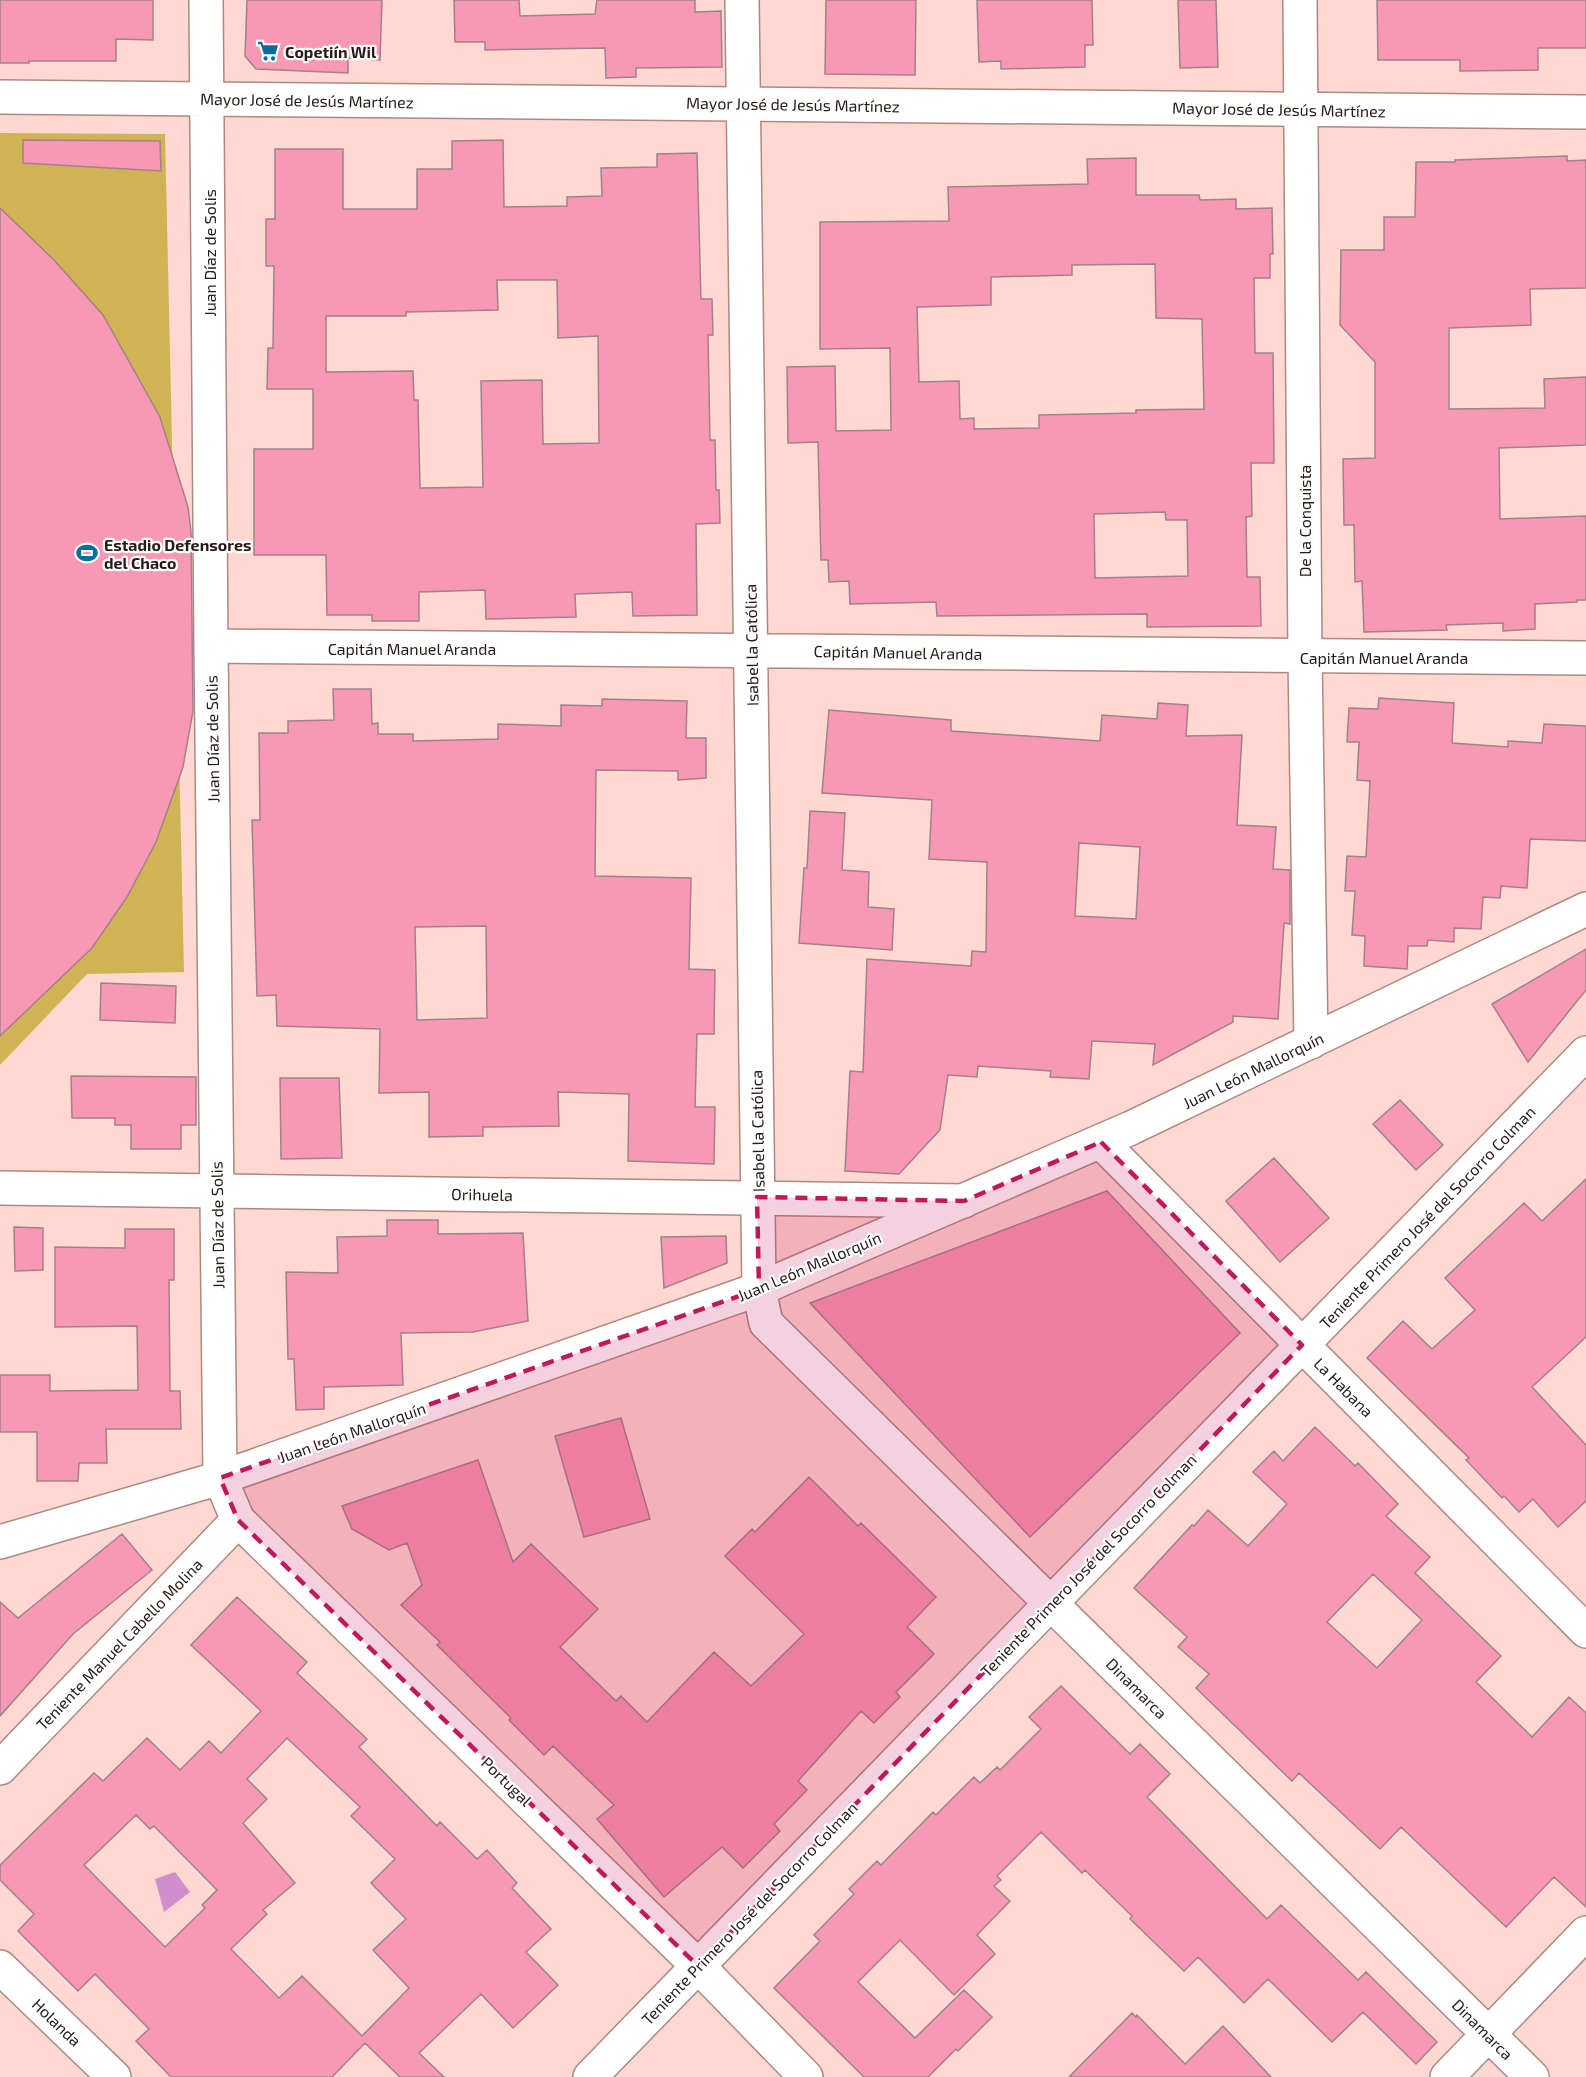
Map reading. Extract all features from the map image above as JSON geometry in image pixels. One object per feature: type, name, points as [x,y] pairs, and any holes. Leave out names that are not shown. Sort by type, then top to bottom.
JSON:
[{"type":"street","name":"Juan Díaz de Solis","points":[[206,0],[220,1478]]},
{"type":"street","name":"Isabel la Católica","points":[[742,0],[759,1289]]},
{"type":"street","name":"De la Conquista","points":[[1300,0],[1305,657],[1311,1042]]},
{"type":"street","name":"Mayor José de Jesús Martínez","points":[[0,97],[1586,112]]},
{"type":"street","name":"Capitán Manuel Aranda","points":[[211,646],[1586,658]]},
{"type":"street","name":"Juan León Mallorquín","points":[[0,1542],[220,1478],[759,1289],[1101,1142],[1586,909]]},
{"type":"street","name":"Teniente Primero José del Socorro Colman","points":[[590,2077],[1586,1053]]},
{"type":"street","name":"La Habana","points":[[1101,1142],[1586,1631]]},
{"type":"street","name":"Orihuela","points":[[0,1188],[964,1201]]},
{"type":"street","name":"Dinamarca","points":[[759,1289],[766,1323],[1532,2077]]},
{"type":"street","name":"Portugal","points":[[220,1478],[238,1520],[698,1966],[806,2077]]},
{"type":"street","name":"Teniente Manuel Cabello Molina","points":[[0,1768],[238,1520]]},
{"type":"street","points":[[1447,2077],[1586,1933]]},
{"type":"street","name":"Holanda","points":[[0,1966],[114,2077]]},
{"type":"highlighted area","points":[[1101,1142],[1302,1345],[698,1966],[238,1520],[220,1478],[759,1289],[757,1197],[964,1201]]},
{"type":"shaded area","name":"Estadio Defensores del Chaco","points":[[0,133],[165,134],[184,972],[87,974],[0,1065]]},
{"type":"shaded area","points":[[175,1872],[190,1892],[164,1912],[155,1879]]},
{"type":"building","points":[[0,0],[153,0],[153,40],[116,39],[116,61],[0,63]]},
{"type":"building","points":[[247,0],[382,0],[380,60],[348,58],[348,73],[256,69],[245,56]]},
{"type":"building","points":[[454,0],[519,0],[520,16],[595,14],[597,0],[695,0],[695,12],[721,11],[722,67],[636,68],[636,77],[606,78],[605,48],[485,50],[485,42],[455,42]]},
{"type":"building","points":[[826,0],[916,0],[915,75],[825,74]]},
{"type":"building","points":[[977,0],[1092,0],[1093,45],[1085,45],[1085,67],[1001,69],[1001,61],[979,62]]},
{"type":"building","points":[[1178,0],[1216,0],[1218,67],[1180,68]]},
{"type":"building","points":[[1377,0],[1586,0],[1586,48],[1538,48],[1538,70],[1460,71],[1460,60],[1378,60]]},
{"type":"building","points":[[23,140],[160,141],[161,171],[23,163]]},
{"type":"building","points":[[503,140],[504,207],[567,206],[567,197],[602,196],[601,168],[657,167],[657,154],[697,153],[701,299],[712,299],[713,335],[708,335],[710,440],[715,440],[716,490],[719,490],[720,523],[696,524],[697,615],[633,616],[632,592],[575,594],[576,617],[486,619],[485,590],[419,592],[419,621],[372,621],[372,615],[327,615],[326,555],[254,555],[254,449],[313,449],[313,389],[267,389],[268,348],[273,348],[274,266],[266,266],[266,219],[275,219],[275,149],[343,149],[343,209],[417,209],[417,169],[452,169],[452,141]],"holes":[[[497,280],[557,280],[558,338],[598,336],[599,443],[543,444],[542,380],[481,381],[483,487],[420,488],[418,400],[414,400],[413,371],[326,372],[326,316],[406,316],[406,312],[498,310]]]},
{"type":"building","points":[[1567,156],[1567,161],[1586,160],[1586,288],[1530,289],[1531,325],[1449,328],[1449,409],[1545,408],[1544,379],[1586,377],[1586,445],[1499,448],[1500,519],[1586,516],[1586,600],[1535,604],[1535,629],[1503,631],[1503,623],[1446,625],[1447,630],[1364,632],[1362,581],[1355,582],[1354,525],[1344,525],[1343,459],[1375,458],[1375,362],[1340,325],[1341,250],[1384,250],[1384,217],[1415,217],[1416,162]]},
{"type":"building","points":[[1136,158],[1136,195],[1199,195],[1200,200],[1236,199],[1236,209],[1272,208],[1273,254],[1270,254],[1270,278],[1254,278],[1255,353],[1273,353],[1274,463],[1251,463],[1252,516],[1246,517],[1247,577],[1260,577],[1261,626],[1147,627],[1147,614],[937,616],[936,602],[850,604],[849,581],[829,582],[828,560],[821,560],[818,442],[788,443],[787,367],[835,366],[836,431],[891,430],[890,348],[820,349],[820,222],[949,221],[948,187],[1088,184],[1087,159]],"holes":[[[1155,264],[1156,318],[1202,319],[1204,409],[1039,415],[1039,428],[974,429],[974,418],[960,419],[959,381],[919,382],[917,307],[991,305],[991,277],[1072,275],[1072,265]],[[1165,512],[1166,520],[1187,520],[1188,576],[1095,578],[1094,514]]]},
{"type":"building","name":"Estadio Defensores del Chaco","points":[[0,208],[54,260],[103,315],[160,417],[188,507],[191,532],[193,711],[183,767],[156,842],[127,897],[92,948],[0,1036]]},
{"type":"building","points":[[333,689],[371,689],[372,724],[378,723],[378,734],[413,734],[413,741],[498,739],[498,724],[561,726],[561,705],[602,706],[602,699],[687,701],[686,738],[706,738],[706,778],[678,780],[678,771],[596,770],[595,876],[691,878],[689,969],[715,970],[714,1034],[697,1034],[695,1107],[715,1107],[714,1164],[628,1161],[629,1094],[558,1092],[559,1126],[483,1127],[483,1136],[429,1137],[429,1092],[379,1093],[380,1029],[277,1026],[276,995],[257,996],[252,820],[260,820],[259,733],[288,733],[288,721],[334,720]],"holes":[[[486,926],[487,1018],[417,1020],[415,927]]]},
{"type":"building","points":[[1379,698],[1454,703],[1452,743],[1508,747],[1508,741],[1542,743],[1544,724],[1586,726],[1586,841],[1530,839],[1527,888],[1501,886],[1500,898],[1483,897],[1481,929],[1454,928],[1454,942],[1428,940],[1427,946],[1408,946],[1407,969],[1364,966],[1365,936],[1352,935],[1355,891],[1345,891],[1347,856],[1366,857],[1370,781],[1357,780],[1359,742],[1347,742],[1349,708],[1378,709]]},
{"type":"building","points":[[1158,703],[1188,705],[1186,736],[1242,735],[1237,825],[1276,827],[1273,869],[1290,870],[1290,924],[1284,923],[1278,1019],[1233,1016],[1233,1022],[1153,1065],[1155,1044],[1092,1041],[1089,1079],[1050,1077],[1051,1071],[978,1066],[977,1077],[948,1075],[940,1130],[899,1174],[845,1171],[850,1071],[863,1072],[867,959],[971,966],[972,951],[986,952],[987,862],[929,859],[932,800],[822,793],[829,710],[951,720],[951,731],[1100,741],[1102,715],[1157,719]],"holes":[[[1079,843],[1140,847],[1136,919],[1075,916]]]},
{"type":"building","points":[[810,811],[845,813],[842,870],[869,872],[868,907],[894,909],[892,950],[799,943]]},
{"type":"building","points":[[1586,949],[1586,990],[1528,1062],[1492,1004]]},
{"type":"building","points":[[101,983],[176,986],[175,1023],[100,1020]]},
{"type":"building","points":[[71,1076],[196,1077],[196,1125],[181,1125],[181,1149],[131,1149],[131,1125],[115,1125],[115,1118],[72,1118]]},
{"type":"building","points":[[280,1078],[339,1078],[342,1158],[281,1159]]},
{"type":"building","points":[[1400,1100],[1443,1145],[1416,1170],[1373,1124]]},
{"type":"building","points":[[1274,1158],[1329,1218],[1280,1262],[1226,1201]]},
{"type":"building","points":[[1586,1179],[1586,1337],[1532,1387],[1586,1445],[1586,1501],[1558,1527],[1533,1499],[1519,1512],[1504,1496],[1502,1498],[1466,1460],[1469,1458],[1367,1358],[1403,1321],[1432,1349],[1475,1310],[1445,1278],[1524,1203],[1542,1221]]},
{"type":"building","points":[[1107,1191],[1240,1333],[1030,1537],[810,1303]]},
{"type":"building","points":[[387,1220],[438,1220],[438,1234],[523,1233],[528,1321],[473,1332],[401,1333],[403,1385],[324,1387],[324,1409],[296,1410],[294,1359],[288,1359],[286,1272],[338,1273],[337,1237],[387,1236]]},
{"type":"building","points":[[14,1227],[43,1228],[43,1270],[15,1271]]},
{"type":"building","points":[[125,1229],[174,1229],[174,1280],[169,1280],[170,1391],[180,1391],[181,1429],[106,1429],[107,1463],[79,1463],[78,1481],[37,1481],[37,1432],[0,1432],[0,1375],[50,1375],[50,1391],[138,1390],[137,1326],[55,1327],[55,1247],[125,1248]]},
{"type":"building","points":[[726,1236],[727,1263],[664,1288],[661,1237]]},
{"type":"building","points":[[621,1418],[650,1519],[584,1537],[555,1436]]},
{"type":"building","points":[[1315,1427],[1355,1466],[1358,1463],[1398,1504],[1386,1516],[1430,1557],[1415,1573],[1501,1656],[1476,1682],[1532,1737],[1569,1697],[1586,1713],[1586,1907],[1554,1877],[1506,1927],[1401,1827],[1380,1849],[1299,1773],[1292,1781],[1196,1688],[1209,1674],[1178,1647],[1187,1637],[1134,1588],[1208,1510],[1248,1546],[1287,1504],[1253,1472],[1274,1451],[1283,1461]],"holes":[[[1373,1574],[1422,1620],[1377,1668],[1327,1622]]]},
{"type":"building","points":[[478,1460],[513,1562],[531,1544],[598,1609],[560,1647],[616,1701],[621,1696],[647,1722],[714,1652],[751,1686],[804,1634],[725,1556],[752,1529],[755,1532],[809,1477],[858,1526],[861,1523],[936,1597],[907,1627],[934,1654],[896,1692],[900,1697],[874,1723],[861,1711],[798,1781],[807,1790],[774,1824],[780,1831],[743,1868],[722,1847],[664,1897],[597,1819],[614,1805],[553,1746],[544,1755],[509,1720],[511,1718],[437,1645],[440,1642],[401,1605],[422,1585],[407,1543],[389,1550],[352,1529],[342,1506]]},
{"type":"building","points":[[122,1534],[152,1570],[73,1634],[0,1716],[0,1602],[18,1618]]},
{"type":"building","points":[[237,1597],[307,1662],[297,1673],[367,1739],[359,1747],[437,1826],[440,1822],[477,1859],[487,1850],[517,1883],[512,1888],[551,1929],[526,1952],[558,1985],[513,2028],[481,1994],[419,2053],[444,2077],[400,2077],[365,2043],[332,2077],[171,2077],[136,2041],[149,2029],[95,1974],[78,1991],[18,1931],[34,1914],[0,1880],[0,1865],[94,1773],[103,1781],[147,1738],[180,1770],[209,1741],[221,1753],[261,1711],[191,1645]],"holes":[[[287,1738],[360,1807],[351,1816],[395,1859],[371,1883],[406,1919],[373,1950],[409,1988],[362,2036],[302,1976],[279,1998],[231,1949],[267,1914],[263,1910],[295,1883],[243,1823],[267,1799],[247,1779]],[[136,1815],[150,1829],[154,1826],[217,1890],[202,1905],[205,1908],[165,1947],[84,1865]]]},
{"type":"building","points":[[1061,1686],[1130,1754],[1140,1744],[1170,1774],[1147,1797],[1267,1919],[1281,1905],[1358,1980],[1366,1972],[1437,2042],[1416,2064],[1363,2012],[1332,2042],[1268,1979],[1244,2003],[1198,1957],[1184,1971],[1130,1919],[1132,1916],[1085,1870],[1082,1873],[1041,1832],[997,1876],[1001,1880],[994,1886],[1010,1901],[977,1935],[995,1954],[954,1995],[900,1940],[858,1982],[915,2038],[964,1990],[992,2017],[928,2077],[864,2077],[774,1988],[820,1941],[814,1935],[854,1894],[849,1889],[877,1861],[881,1865],[933,1812],[936,1815],[974,1777],[980,1783],[997,1767],[1000,1770],[1041,1729],[1029,1717]]},
{"type":"building","points":[[1132,2013],[1136,2017],[1137,2015],[1185,2064],[1223,2026],[1271,2077],[1069,2077]]},
{"type":"place","name":"Copetiín Wil","points":[[268,51]]},
{"type":"place","name":"Estadio Defensores del Chaco","points":[[87,553]]}]
